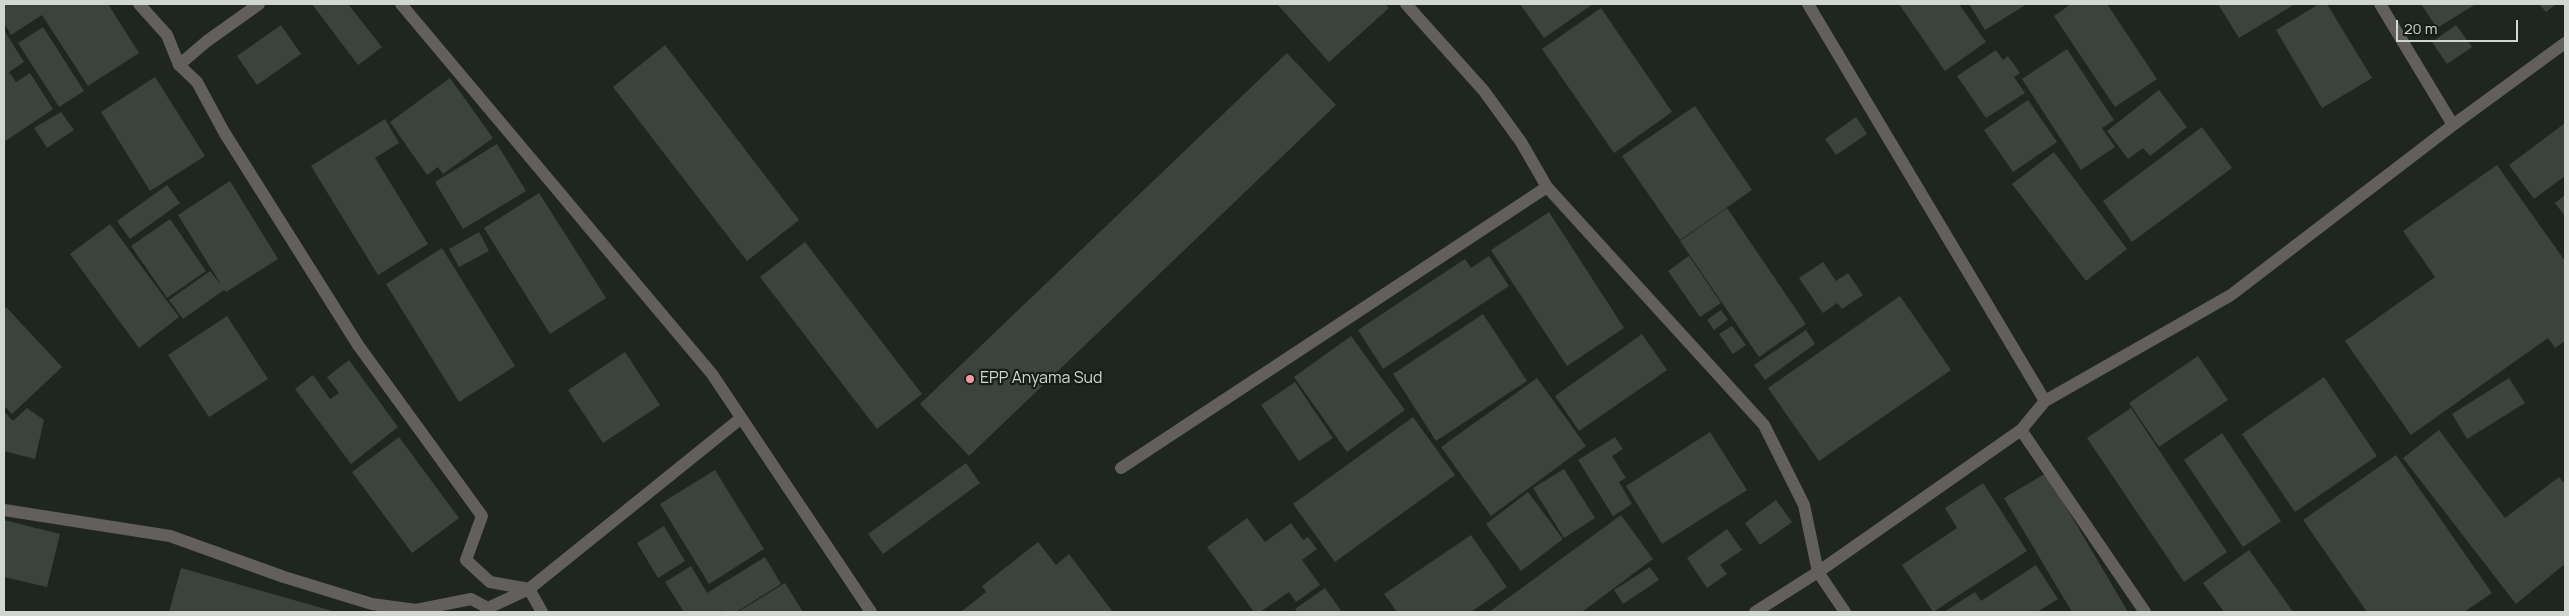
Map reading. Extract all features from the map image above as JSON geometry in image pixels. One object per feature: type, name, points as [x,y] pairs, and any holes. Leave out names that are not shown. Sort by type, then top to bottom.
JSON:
[{"type":"street","points":[[140,4],[167,34],[179,66],[197,82],[224,132],[358,345],[482,516],[466,560],[490,582],[529,589]]},
{"type":"street","points":[[179,66],[207,41],[259,4]]},
{"type":"street","points":[[401,4],[712,374],[740,419],[871,612]]},
{"type":"street","points":[[1406,4],[1484,91],[1521,142],[1547,187],[1764,426],[1804,505],[1818,572],[1845,612]]},
{"type":"street","points":[[1808,4],[2045,401]]},
{"type":"street","points":[[2380,4],[2452,125]]},
{"type":"street","points":[[1755,612],[1818,572],[2021,430],[2045,401],[2231,295],[2452,125],[2565,43]]},
{"type":"street","points":[[1121,468],[1547,187]]},
{"type":"street","points":[[4,510],[170,536],[284,577],[372,604],[416,610],[471,599],[488,608],[529,589],[740,419]]},
{"type":"street","points":[[2021,430],[2145,612]]},
{"type":"street","points":[[529,589],[542,612]]},
{"type":"building","points":[[4,4],[108,4],[139,53],[88,86],[42,15],[11,35],[4,23]]},
{"type":"building","points":[[312,4],[348,4],[382,47],[358,65]]},
{"type":"building","points":[[1277,4],[1385,4],[1389,8],[1329,62]]},
{"type":"building","points":[[1520,4],[1593,4],[1544,38]]},
{"type":"building","points":[[1899,4],[1959,4],[1986,42],[1945,71]]},
{"type":"building","points":[[1969,4],[2027,4],[1985,30]]},
{"type":"building","points":[[2071,4],[2107,4],[2157,79],[2115,107],[2054,16]]},
{"type":"building","points":[[2218,4],[2295,4],[2239,38]]},
{"type":"building","points":[[2319,4],[2327,4],[2372,78],[2322,108],[2276,30]]},
{"type":"building","points":[[2421,4],[2476,4],[2437,28]]},
{"type":"building","points":[[2539,4],[2556,4],[2546,12]]},
{"type":"building","points":[[1601,8],[1672,112],[1614,153],[1542,49]]},
{"type":"building","points":[[281,25],[301,54],[257,85],[237,56]]},
{"type":"building","points":[[2456,25],[2472,47],[2447,64],[2432,42]]},
{"type":"building","points":[[43,27],[84,91],[59,107],[18,43]]},
{"type":"building","points":[[4,30],[24,62],[9,72],[16,82],[30,73],[53,109],[4,142]]},
{"type":"building","points":[[665,45],[799,220],[747,261],[613,87]]},
{"type":"building","points":[[2067,49],[2114,120],[2102,128],[2115,147],[2081,170],[2022,79]]},
{"type":"building","points":[[1996,50],[2003,60],[2008,56],[2020,73],[2014,77],[2025,93],[1986,118],[1957,76]]},
{"type":"building","points":[[1287,53],[1336,105],[969,456],[920,404]]},
{"type":"building","points":[[155,77],[205,156],[150,191],[101,112]]},
{"type":"building","points":[[450,78],[493,138],[443,174],[438,167],[427,175],[390,122]]},
{"type":"building","points":[[2159,90],[2187,127],[2150,156],[2143,148],[2128,159],[2107,131]]},
{"type":"building","points":[[2028,100],[2057,142],[2013,172],[1984,130]]},
{"type":"building","points":[[1695,106],[1752,190],[1680,240],[1622,156]]},
{"type":"building","points":[[61,112],[74,130],[47,148],[34,128]]},
{"type":"building","points":[[1856,117],[1867,134],[1836,155],[1825,139]]},
{"type":"building","points":[[385,119],[399,143],[375,158],[428,244],[378,275],[311,166]]},
{"type":"building","points":[[2565,123],[2565,176],[2534,199],[2509,165]]},
{"type":"building","points":[[2202,127],[2232,168],[2132,242],[2103,201]]},
{"type":"building","points":[[497,144],[526,191],[463,229],[435,182]]},
{"type":"building","points":[[2054,152],[2127,249],[2086,281],[2012,184]]},
{"type":"building","points":[[2497,165],[2565,261],[2565,341],[2555,348],[2548,338],[2411,435],[2345,341],[2435,277],[2403,231]]},
{"type":"building","points":[[230,181],[278,259],[226,292],[224,290],[183,319],[169,300],[210,271],[222,286],[178,215]]},
{"type":"building","points":[[167,185],[180,203],[130,239],[117,221]]},
{"type":"building","points":[[539,193],[606,298],[550,334],[484,228]]},
{"type":"building","points":[[2565,195],[2565,216],[2555,203]]},
{"type":"building","points":[[1727,208],[1806,324],[1759,357],[1680,241]]},
{"type":"building","points":[[1549,212],[1624,328],[1567,366],[1491,250]]},
{"type":"building","points":[[170,219],[206,271],[167,298],[131,246]]},
{"type":"building","points":[[110,224],[179,317],[139,348],[70,254]]},
{"type":"building","points":[[479,232],[489,251],[459,267],[449,249]]},
{"type":"building","points":[[805,242],[922,394],[877,429],[760,277]]},
{"type":"building","points":[[442,248],[515,366],[459,402],[386,284]]},
{"type":"building","points":[[1489,256],[1509,286],[1383,369],[1358,330],[1465,259],[1471,268]]},
{"type":"building","points":[[1689,256],[1721,303],[1700,317],[1668,271]]},
{"type":"building","points":[[1823,262],[1836,281],[1848,273],[1863,295],[1842,309],[1837,303],[1823,313],[1799,278]]},
{"type":"building","points":[[1900,296],[1951,370],[1819,461],[1768,388]]},
{"type":"building","points":[[6,307],[62,367],[12,414],[4,406],[4,309]]},
{"type":"building","points":[[1721,310],[1728,320],[1714,330],[1707,320]]},
{"type":"building","points":[[1483,314],[1527,381],[1436,441],[1393,374]]},
{"type":"building","points":[[227,316],[268,379],[209,417],[168,355]]},
{"type":"building","points":[[1732,326],[1746,345],[1733,354],[1719,334]]},
{"type":"building","points":[[1806,330],[1815,344],[1765,380],[1754,365]]},
{"type":"building","points":[[1642,334],[1667,370],[1579,431],[1555,396]]},
{"type":"building","points":[[1351,336],[1405,410],[1347,452],[1294,377]]},
{"type":"building","points":[[625,352],[660,405],[603,443],[568,390]]},
{"type":"building","points":[[2198,356],[2228,400],[2159,447],[2129,403]]},
{"type":"building","points":[[349,360],[398,427],[351,464],[295,389],[313,375],[330,399],[339,393],[327,377]]},
{"type":"building","points":[[2324,377],[2377,456],[2295,512],[2242,434]]},
{"type":"building","points":[[1537,378],[1586,446],[1491,516],[1441,447]]},
{"type":"building","points":[[2509,378],[2525,403],[2467,439],[2452,414]]},
{"type":"building","points":[[1295,382],[1333,438],[1299,461],[1261,405]]},
{"type":"building","points":[[27,408],[44,420],[35,459],[4,451],[4,411],[13,421]]},
{"type":"building","points":[[2131,408],[2227,552],[2184,582],[2087,438]]},
{"type":"building","points":[[1413,417],[1455,475],[1335,562],[1293,504]]},
{"type":"building","points":[[2439,430],[2505,518],[2559,477],[2565,484],[2565,564],[2516,604],[2403,458]]},
{"type":"building","points":[[1710,432],[1747,490],[1662,544],[1626,486]]},
{"type":"building","points":[[2222,433],[2281,521],[2243,547],[2184,460]]},
{"type":"building","points":[[399,437],[459,518],[412,553],[352,472]]},
{"type":"building","points":[[1615,437],[1623,449],[1612,456],[1626,478],[1619,482],[1632,504],[1613,516],[1578,460]]},
{"type":"building","points":[[2396,455],[2492,593],[2464,612],[2367,612],[2303,520]]},
{"type":"building","points":[[966,463],[980,483],[883,554],[868,534]]},
{"type":"building","points":[[1564,469],[1595,518],[1564,538],[1533,488]]},
{"type":"building","points":[[715,470],[764,549],[709,584],[660,504]]},
{"type":"building","points":[[2046,473],[2128,612],[2072,612],[2004,498]]},
{"type":"building","points":[[1983,483],[2027,551],[1933,612],[1902,565],[1957,528],[1945,508]]},
{"type":"building","points":[[1528,492],[1563,539],[1521,571],[1486,524]]},
{"type":"building","points":[[1776,500],[1792,522],[1760,545],[1745,523]]},
{"type":"building","points":[[1621,515],[1653,559],[1582,612],[1489,612]]},
{"type":"building","points":[[1247,518],[1265,542],[1291,523],[1303,540],[1308,537],[1317,549],[1302,560],[1320,585],[1296,602],[1289,592],[1260,612],[1254,612],[1207,547]]},
{"type":"building","points":[[4,520],[60,534],[47,587],[4,577]]},
{"type":"building","points":[[664,526],[685,561],[658,578],[637,543]]},
{"type":"building","points":[[1727,529],[1742,550],[1720,565],[1727,574],[1707,588],[1687,558]]},
{"type":"building","points":[[1471,535],[1507,587],[1471,612],[1397,612],[1384,594]]},
{"type":"building","points":[[1038,542],[1056,565],[1069,554],[1113,612],[961,612],[986,592],[982,586]]},
{"type":"building","points":[[2249,550],[2293,612],[2224,612],[2203,583]]},
{"type":"building","points":[[765,557],[781,584],[736,612],[722,612],[721,610],[718,612],[684,612],[665,582],[691,566],[707,593]]},
{"type":"building","points":[[2036,565],[2058,599],[2037,612],[1944,612],[1975,592],[1981,601]]},
{"type":"building","points":[[1650,567],[1659,580],[1623,604],[1614,590]]},
{"type":"building","points":[[181,568],[336,612],[169,612]]},
{"type":"building","points":[[785,583],[803,612],[738,612]]},
{"type":"building","points":[[1325,588],[1342,612],[1298,612],[1295,609]]},
{"type":"place","name":"EPP Anyama Sud","points":[[970,379]]}]
